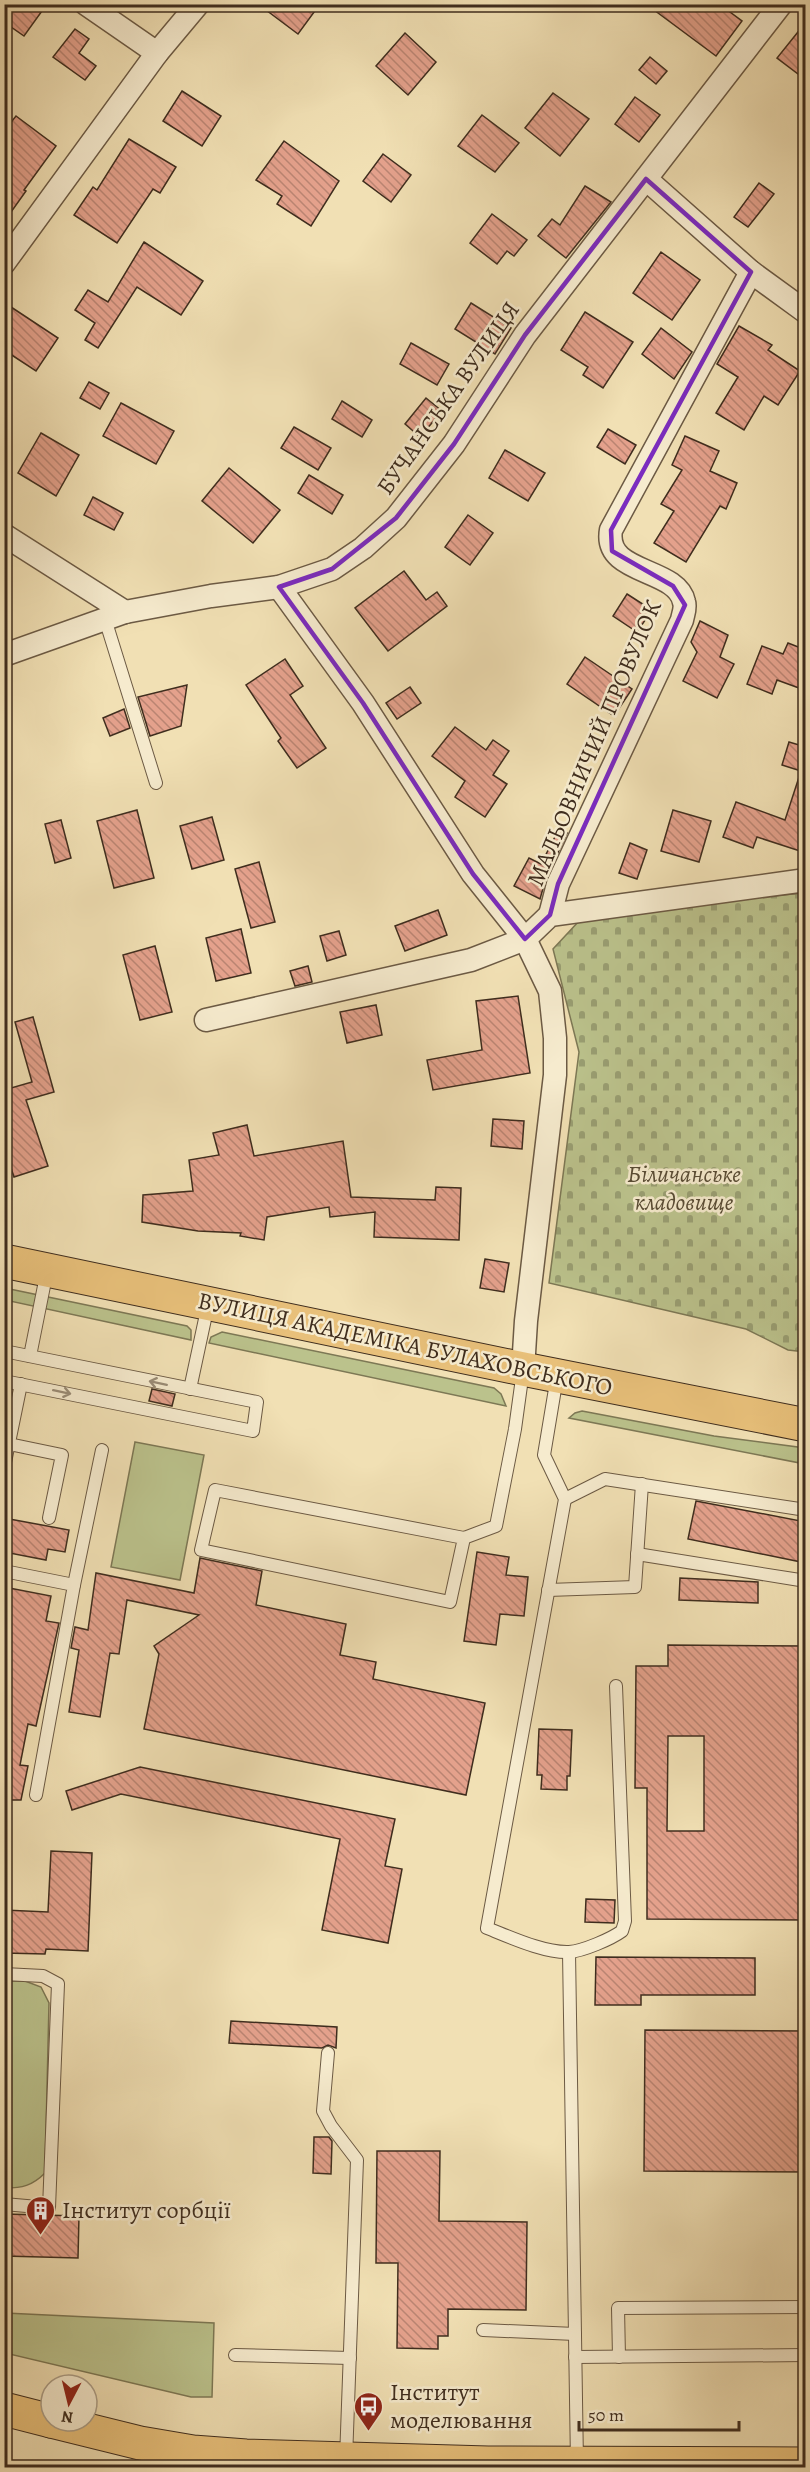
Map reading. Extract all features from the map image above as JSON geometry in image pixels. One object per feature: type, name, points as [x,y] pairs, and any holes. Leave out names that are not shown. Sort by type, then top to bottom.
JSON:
[{"type":"main road","name":"ВУЛИЦЯ АКАДЕМІКА БУЛАХОВСЬКОГО","points":[[4,1261],[557,1376],[806,1425]]},
{"type":"main road","points":[[4,2409],[39,2418]]},
{"type":"main road","points":[[99,2433],[193,2452],[246,2457],[409,2464],[718,2466],[806,2464]]},
{"type":"street","points":[[86,4],[157,53]]},
{"type":"street","points":[[4,263],[157,53],[198,4]]},
{"type":"street","name":"БУЧАНСЬКА ВУЛИЦЯ","points":[[4,655],[115,615],[211,596],[279,587],[332,569],[363,548],[396,518],[454,444],[525,335],[781,4]]},
{"type":"street","points":[[646,179],[751,272],[806,312]]},
{"type":"street","name":"МАЛЬОВНИЧИЙ ПРОВУЛОК","points":[[550,915],[558,885],[682,620],[685,605],[682,596],[673,586],[612,551],[609,540],[611,530],[751,272]]},
{"type":"street","points":[[4,535],[115,615]]},
{"type":"street","points":[[279,587],[363,703],[473,874],[525,939],[550,991],[555,1038],[555,1075],[526,1321],[523,1369]]},
{"type":"street","points":[[206,1020],[471,960],[525,939],[550,915],[806,880]]},
{"type":"street","points":[[185,2468],[246,2457]]},
{"type":"lane","points":[[115,615],[156,783]]},
{"type":"lane","points":[[30,1356],[47,1270]]},
{"type":"lane","points":[[190,1389],[208,1304]]},
{"type":"lane","points":[[4,1351],[257,1402],[252,1431],[4,1381]]},
{"type":"lane","points":[[464,1538],[450,1602],[201,1550],[215,1490],[464,1538],[496,1526],[515,1429],[523,1369]]},
{"type":"lane","points":[[557,1376],[544,1455],[565,1499],[487,1928],[537,1947],[569,1952],[612,1938],[622,1931],[625,1921],[616,1686]]},
{"type":"lane","points":[[4,1467],[21,1384]]},
{"type":"lane","points":[[9,1444],[62,1455],[49,1518]]},
{"type":"lane","points":[[36,1795],[74,1585],[102,1450]]},
{"type":"lane","points":[[565,1499],[605,1479],[806,1510]]},
{"type":"lane","points":[[548,1590],[635,1587],[642,1484]]},
{"type":"lane","points":[[637,1554],[806,1581]]},
{"type":"lane","points":[[4,1570],[74,1585]]},
{"type":"lane","points":[[569,1952],[576,2464]]},
{"type":"lane","points":[[4,1974],[43,1976],[57,1984],[49,2208],[4,2204]]},
{"type":"lane","points":[[328,2054],[323,2111],[331,2126],[357,2160],[346,2460]]},
{"type":"lane","points":[[620,2357],[618,2308],[806,2307]]},
{"type":"lane","points":[[483,2330],[575,2334]]},
{"type":"lane","points":[[235,2355],[350,2358]]},
{"type":"lane","points":[[575,2357],[806,2355]]},
{"type":"highlighted area","points":[[646,179],[751,272],[611,530],[612,551],[673,586],[685,605],[558,884],[550,915],[525,939],[473,874],[363,703],[279,587],[332,569],[396,518],[454,444],[525,335]]},
{"type":"green space","name":"Біличанське кладовище","points":[[805,893],[805,1352],[788,1350],[746,1329],[549,1283],[579,1052],[553,949],[580,920],[714,901]]},
{"type":"green space","points":[[5,1288],[187,1326],[191,1330],[191,1340],[5,1300]]},
{"type":"green space","points":[[222,1332],[494,1388],[501,1394],[506,1406],[209,1343],[211,1337]]},
{"type":"green space","points":[[582,1411],[714,1436],[805,1448],[805,1464],[569,1418]]},
{"type":"green space","points":[[135,1442],[204,1455],[180,1580],[111,1567]]},
{"type":"green space","points":[[5,1981],[25,1981],[41,1987],[49,2003],[45,2173],[36,2181],[26,2185],[5,2188]]},
{"type":"green space","points":[[5,2313],[214,2323],[212,2397],[191,2397],[99,2375],[99,2373],[90,2373],[5,2353]]},
{"type":"building","points":[[11,4],[47,4],[24,36],[4,22],[4,13]]},
{"type":"building","points":[[258,4],[320,4],[298,34]]},
{"type":"building","points":[[646,4],[719,4],[742,21],[716,56]]},
{"type":"building","points":[[806,22],[806,80],[777,58]]},
{"type":"building","points":[[75,29],[89,39],[79,53],[96,66],[85,80],[53,57]]},
{"type":"building","points":[[405,33],[436,62],[408,95],[376,66]]},
{"type":"building","points":[[650,57],[667,71],[656,84],[639,70]]},
{"type":"building","points":[[182,91],[221,116],[202,146],[163,121]]},
{"type":"building","points":[[553,93],[589,119],[560,156],[525,128]]},
{"type":"building","points":[[635,97],[660,115],[639,142],[615,124]]},
{"type":"building","points":[[482,115],[519,143],[495,172],[458,146]]},
{"type":"building","points":[[16,116],[56,146],[4,222],[4,131]]},
{"type":"building","points":[[129,139],[176,167],[160,193],[153,189],[117,243],[74,215],[93,187],[97,190]]},
{"type":"building","points":[[284,141],[339,181],[311,226],[277,204],[282,196],[256,180]]},
{"type":"building","points":[[383,154],[411,175],[391,202],[363,181]]},
{"type":"building","points":[[759,183],[774,194],[748,227],[734,217]]},
{"type":"building","points":[[585,186],[611,202],[566,258],[538,236],[552,219],[560,225]]},
{"type":"building","points":[[492,214],[527,240],[514,256],[507,251],[497,264],[470,243]]},
{"type":"building","points":[[144,242],[203,281],[181,315],[137,287],[98,348],[85,340],[95,323],[75,310],[88,290],[108,302]]},
{"type":"building","points":[[661,252],[700,280],[672,320],[633,293]]},
{"type":"building","points":[[471,303],[511,328],[495,354],[455,329]]},
{"type":"building","points":[[11,307],[58,338],[36,371],[4,350],[4,317]]},
{"type":"building","points":[[585,312],[633,342],[603,388],[583,375],[588,367],[561,350]]},
{"type":"building","points":[[739,326],[772,345],[768,350],[800,371],[778,405],[764,396],[744,430],[716,413],[738,377],[717,364]]},
{"type":"building","points":[[661,328],[692,352],[674,379],[642,354]]},
{"type":"building","points":[[411,343],[449,364],[437,385],[400,364]]},
{"type":"building","points":[[89,382],[109,393],[100,409],[80,398]]},
{"type":"building","points":[[426,398],[442,411],[420,437],[405,424]]},
{"type":"building","points":[[342,401],[372,420],[362,437],[332,419]]},
{"type":"building","points":[[121,403],[174,431],[156,464],[103,436]]},
{"type":"building","points":[[294,427],[331,448],[318,470],[281,448]]},
{"type":"building","points":[[608,429],[636,445],[625,464],[597,447]]},
{"type":"building","points":[[41,433],[79,455],[56,496],[18,473]]},
{"type":"building","points":[[685,436],[719,451],[710,471],[737,483],[726,509],[720,506],[686,562],[654,543],[674,511],[661,504],[682,470],[672,465]]},
{"type":"building","points":[[505,450],[545,473],[528,501],[489,478]]},
{"type":"building","points":[[229,468],[280,510],[253,543],[202,501]]},
{"type":"building","points":[[309,475],[343,495],[332,514],[298,493]]},
{"type":"building","points":[[93,497],[123,513],[114,530],[84,515]]},
{"type":"building","points":[[468,515],[493,533],[470,565],[445,547]]},
{"type":"building","points":[[404,571],[426,600],[437,592],[447,606],[388,651],[355,608]]},
{"type":"building","points":[[627,594],[652,610],[637,632],[613,616]]},
{"type":"building","points":[[700,621],[728,635],[720,657],[734,664],[717,698],[683,681],[697,652],[691,642]]},
{"type":"building","points":[[788,643],[806,650],[806,672],[799,688],[777,680],[772,694],[747,684],[762,646],[783,654]]},
{"type":"building","points":[[585,657],[632,689],[614,716],[567,684]]},
{"type":"building","points":[[285,659],[303,686],[290,695],[326,748],[297,768],[278,741],[281,738],[246,685]]},
{"type":"building","points":[[187,685],[181,726],[150,736],[138,697]]},
{"type":"building","points":[[410,687],[421,703],[397,719],[386,703]]},
{"type":"building","points":[[124,709],[130,728],[110,736],[103,718]]},
{"type":"building","points":[[455,727],[486,750],[493,740],[509,751],[493,775],[507,784],[485,817],[455,797],[465,781],[432,756]]},
{"type":"building","points":[[789,742],[806,747],[806,853],[757,837],[753,848],[723,837],[736,802],[785,820],[801,771],[782,765]]},
{"type":"building","points":[[137,810],[154,878],[114,888],[97,821]]},
{"type":"building","points":[[673,810],[711,821],[699,862],[661,851]]},
{"type":"building","points":[[212,817],[224,860],[192,869],[180,826]]},
{"type":"building","points":[[61,820],[71,858],[55,863],[45,824]]},
{"type":"building","points":[[559,829],[567,833],[546,878],[540,899],[514,886],[529,858],[541,864]]},
{"type":"building","points":[[630,843],[647,850],[637,879],[619,873]]},
{"type":"building","points":[[259,862],[275,922],[251,928],[235,869]]},
{"type":"building","points":[[438,910],[447,935],[405,951],[395,926]]},
{"type":"building","points":[[241,929],[251,973],[216,981],[206,938]]},
{"type":"building","points":[[339,931],[346,955],[327,961],[320,936]]},
{"type":"building","points":[[155,946],[172,1012],[140,1020],[123,955]]},
{"type":"building","points":[[308,966],[312,982],[295,986],[290,971]]},
{"type":"building","points":[[518,996],[530,1073],[433,1090],[427,1060],[482,1050],[476,1001]]},
{"type":"building","points":[[376,1005],[382,1035],[347,1043],[340,1012]]},
{"type":"building","points":[[33,1017],[54,1092],[26,1100],[48,1166],[14,1177],[4,1147],[4,1090],[32,1082],[15,1022]]},
{"type":"building","points":[[493,1119],[524,1121],[522,1149],[491,1146]]},
{"type":"building","points":[[247,1125],[254,1156],[343,1141],[351,1197],[435,1200],[436,1187],[461,1188],[459,1240],[374,1237],[375,1212],[330,1217],[329,1207],[267,1217],[264,1240],[240,1236],[241,1233],[198,1231],[142,1222],[143,1195],[193,1191],[189,1160],[219,1155],[213,1133]]},
{"type":"building","points":[[485,1259],[509,1263],[504,1292],[480,1288]]},
{"type":"building","points":[[152,1389],[175,1394],[172,1406],[149,1401]]},
{"type":"building","points":[[696,1501],[806,1522],[806,1563],[688,1539]]},
{"type":"building","points":[[4,1518],[69,1530],[65,1552],[48,1549],[46,1560],[4,1552]]},
{"type":"building","points":[[477,1552],[509,1557],[506,1575],[528,1577],[524,1616],[500,1614],[496,1645],[464,1641]]},
{"type":"building","points":[[200,1558],[262,1571],[256,1605],[346,1624],[340,1655],[376,1662],[373,1679],[485,1703],[466,1795],[144,1729],[159,1654],[154,1646],[199,1615],[127,1600],[119,1654],[110,1653],[100,1717],[69,1712],[79,1650],[71,1648],[75,1627],[88,1630],[96,1573],[194,1593]]},
{"type":"building","points":[[680,1578],[758,1582],[758,1603],[679,1600]]},
{"type":"building","points":[[4,1587],[51,1596],[46,1621],[59,1623],[36,1726],[28,1724],[20,1765],[28,1766],[21,1800],[4,1800]]},
{"type":"building","points":[[668,1645],[806,1646],[806,1920],[647,1919],[647,1788],[635,1788],[636,1666],[668,1666]],"holes":[[[668,1736],[704,1736],[704,1831],[667,1831]]]},
{"type":"building","points":[[539,1729],[572,1730],[570,1776],[567,1776],[567,1790],[541,1789],[542,1775],[537,1775]]},
{"type":"building","points":[[140,1767],[395,1819],[385,1866],[402,1869],[388,1943],[322,1930],[340,1839],[121,1794],[72,1810],[66,1791]]},
{"type":"building","points":[[51,1851],[92,1853],[88,1951],[46,1949],[45,1954],[4,1953],[4,1910],[48,1912]]},
{"type":"building","points":[[586,1899],[615,1900],[614,1923],[585,1922]]},
{"type":"building","points":[[596,1957],[755,1958],[755,1995],[641,1995],[641,2005],[595,2005]]},
{"type":"building","points":[[231,2021],[337,2027],[336,2048],[328,2045],[322,2048],[229,2043]]},
{"type":"building","points":[[645,2030],[806,2031],[806,2172],[644,2171]]},
{"type":"building","points":[[314,2137],[329,2137],[332,2141],[331,2174],[313,2173]]},
{"type":"building","points":[[377,2151],[440,2151],[439,2221],[527,2222],[526,2310],[448,2309],[448,2336],[438,2336],[438,2349],[397,2348],[398,2263],[376,2263]]},
{"type":"building","name":"Інститут сорбції","points":[[4,2214],[79,2216],[78,2258],[4,2256]]},
{"type":"place","name":"Інститут сорбції","points":[[41,2236]]},
{"type":"place","name":"Інститут моделювання","points":[[369,2432]]}]
